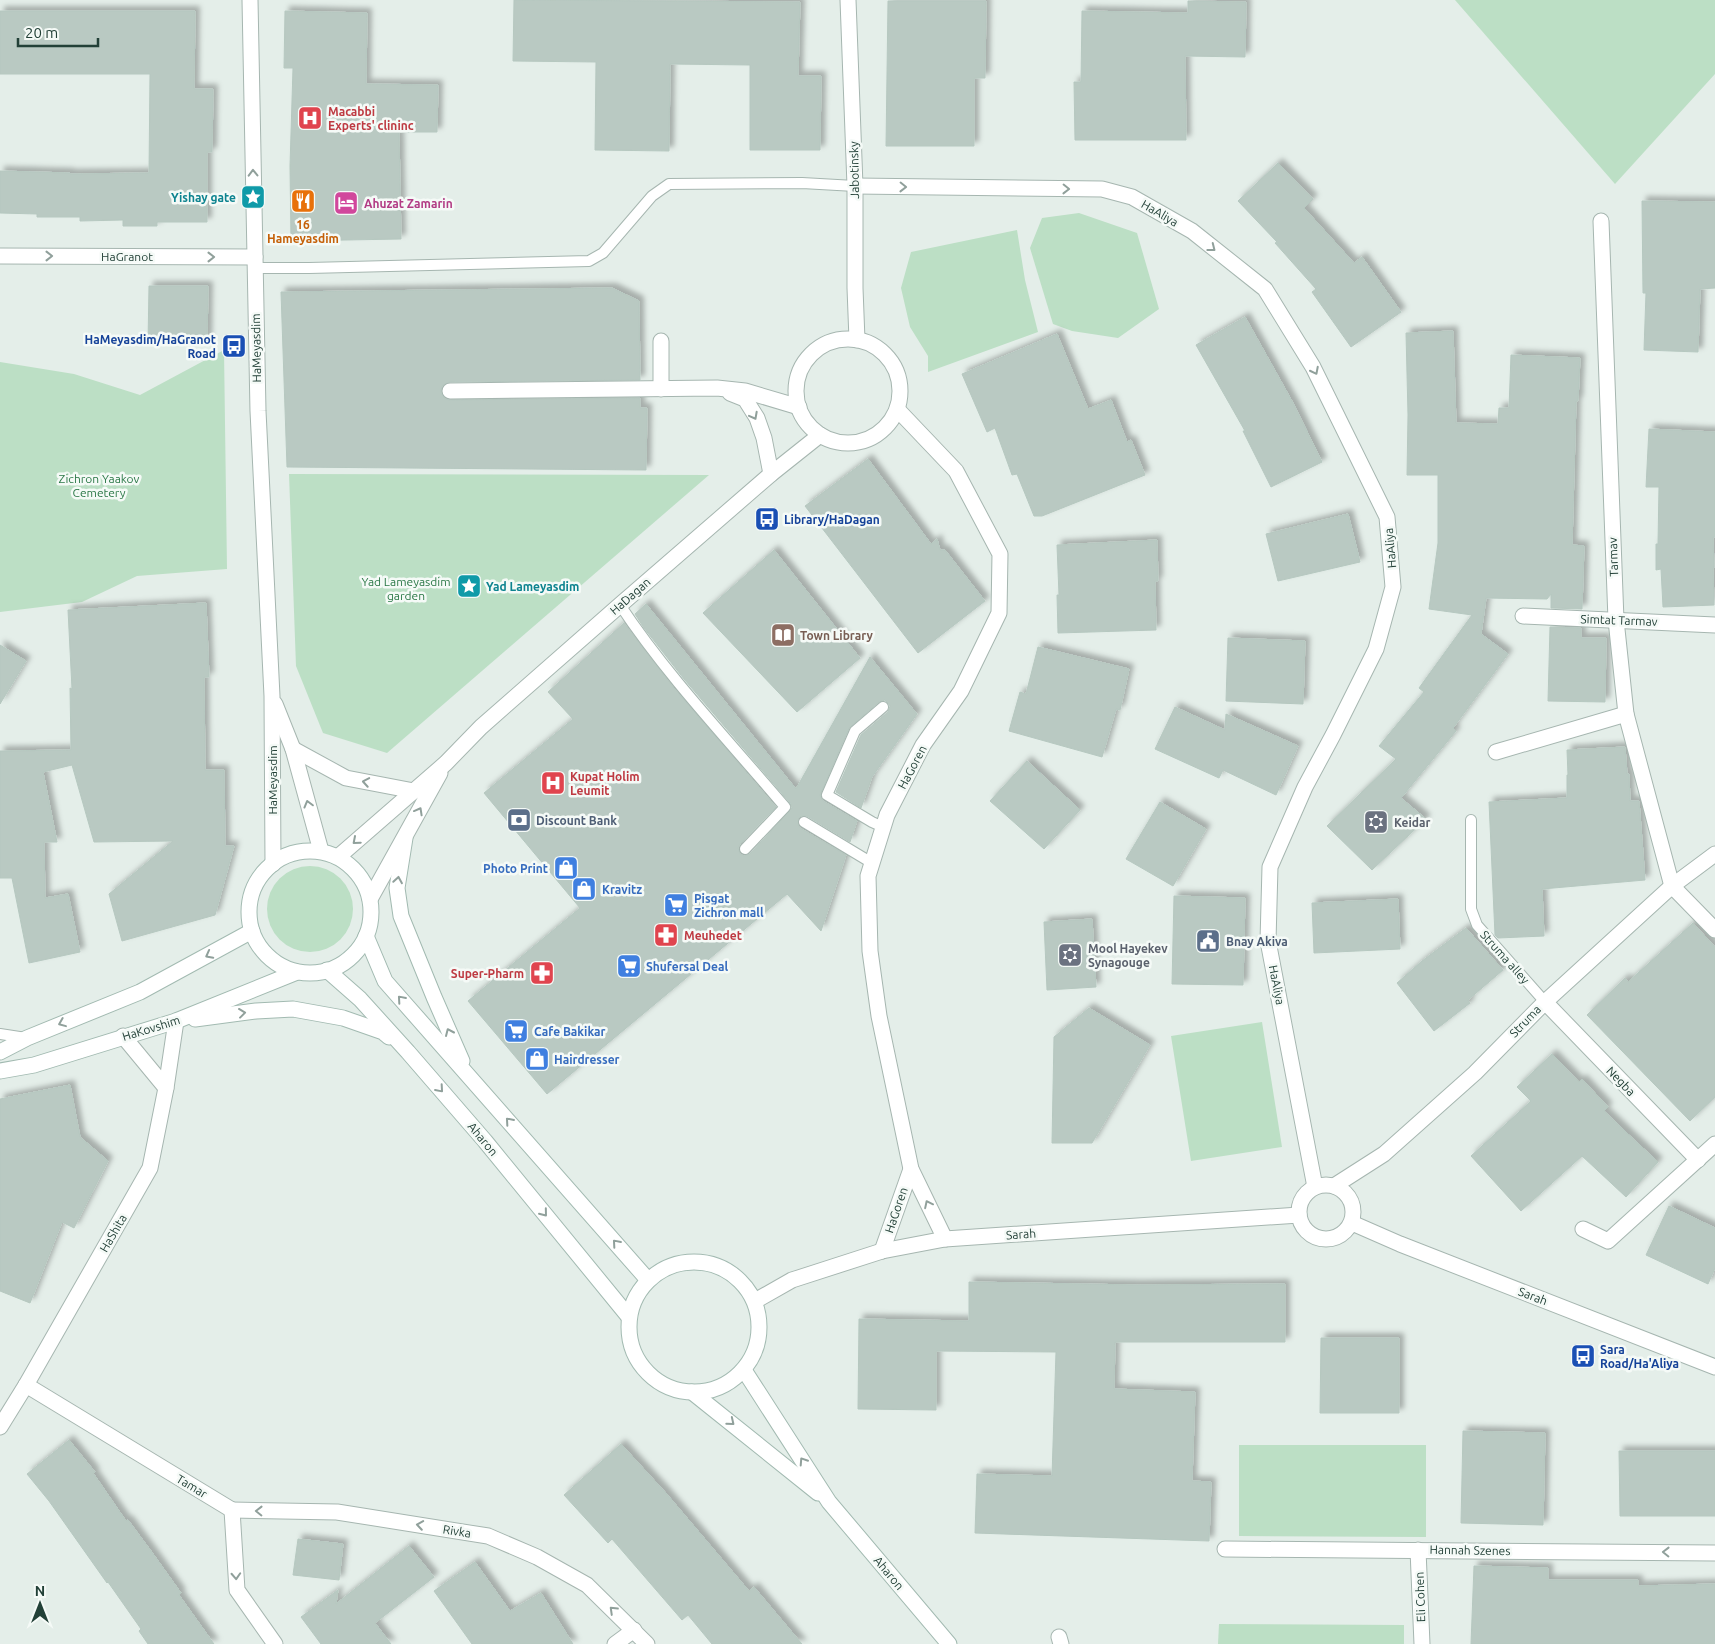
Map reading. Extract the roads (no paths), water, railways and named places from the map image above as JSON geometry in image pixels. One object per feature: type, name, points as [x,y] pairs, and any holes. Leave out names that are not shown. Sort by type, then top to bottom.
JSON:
[{"type":"street","name":"HaMeyasdim","points":[[250,0],[258,411],[272,696],[273,864]]},
{"type":"street","name":"Jabotinsky","points":[[848,0],[855,186],[857,340]]},
{"type":"street","name":"HaAliya","points":[[855,186],[1102,189],[1132,196],[1192,231],[1265,289],[1313,366],[1387,517],[1394,587],[1376,649],[1305,787],[1270,867],[1268,941],[1315,1187]]},
{"type":"street","name":"Tarmav","points":[[1601,221],[1616,620],[1626,714],[1672,886]]},
{"type":"street","name":"HaGranot","points":[[0,256],[255,263]]},
{"type":"street","points":[[842,339],[857,340],[872,345],[884,353],[894,365],[899,379],[901,394],[897,409],[890,423],[879,434],[865,441],[835,442],[820,435],[807,423],[799,407],[796,392],[798,377],[804,363],[814,352],[827,344],[842,339]]},
{"type":"street","points":[[661,341],[661,389]]},
{"type":"street","points":[[450,391],[717,388],[745,391],[799,407]]},
{"type":"street","points":[[717,388],[745,399],[757,418],[771,474]]},
{"type":"street","name":"HaGoren","points":[[897,409],[956,470],[1000,554],[999,613],[961,690],[923,744],[888,815],[868,876],[872,960],[879,1016],[910,1169],[944,1239]]},
{"type":"street","name":"HaDagan","points":[[338,856],[446,763],[481,727],[620,605],[771,474],[820,435]]},
{"type":"street","name":"Simtat Tarmav","points":[[1524,616],[1715,625]]},
{"type":"street","name":"HaMeyasdim","points":[[272,696],[294,750],[321,851]]},
{"type":"street","points":[[1496,752],[1626,714]]},
{"type":"street","points":[[294,750],[346,778],[414,790]]},
{"type":"street","name":"HaDagan","points":[[370,899],[446,763]]},
{"type":"street","points":[[404,838],[397,888],[401,916],[469,1076]]},
{"type":"street","points":[[321,851],[338,856],[352,867],[363,882],[370,899],[371,918],[366,936],[356,952],[341,964],[328,970],[312,973],[297,972],[282,966],[269,957],[258,945],[252,931],[248,912],[252,894],[260,877],[273,864],[290,854],[321,851]]},
{"type":"street","name":"Struma","points":[[1334,1186],[1384,1154],[1475,1072],[1545,1002],[1672,886],[1715,854]]},
{"type":"street","points":[[1672,886],[1715,930]]},
{"type":"street","points":[[0,1052],[27,1038],[140,992],[252,931]]},
{"type":"street","points":[[366,936],[385,981],[648,1280]]},
{"type":"street","name":"Aharon","points":[[328,970],[360,999],[408,1052],[485,1141],[629,1317]]},
{"type":"street","name":"HaKovshim","points":[[0,1071],[34,1064],[176,1021],[297,972]]},
{"type":"street","name":"Negba","points":[[1545,1002],[1698,1160]]},
{"type":"street","points":[[176,1021],[256,1011],[294,1009],[343,1018],[383,1032],[408,1052]]},
{"type":"street","name":"HaShita","points":[[0,1427],[150,1168],[166,1088],[176,1021]]},
{"type":"street","points":[[123,1036],[166,1088]]},
{"type":"street","points":[[1583,1229],[1608,1241],[1715,1144]]},
{"type":"street","name":"HaGoren","points":[[882,1251],[910,1169]]},
{"type":"street","points":[[1328,1184],[1334,1186],[1349,1196],[1354,1214],[1352,1223],[1340,1236],[1331,1240],[1322,1240],[1313,1237],[1301,1224],[1299,1206],[1302,1198],[1315,1187],[1328,1184]]},
{"type":"street","name":"Sarah","points":[[755,1302],[792,1280],[882,1251],[944,1239],[1299,1215]]},
{"type":"street","name":"Sarah","points":[[1352,1223],[1400,1244],[1715,1368]]},
{"type":"street","points":[[684,1262],[705,1262],[724,1268],[741,1280],[755,1302],[759,1315],[760,1334],[754,1353],[744,1370],[729,1383],[709,1391],[692,1392],[667,1386],[649,1375],[636,1358],[629,1338],[629,1317],[636,1297],[648,1280],[665,1268],[684,1262]]},
{"type":"street","name":"Aharon","points":[[744,1370],[829,1502],[948,1644]]},
{"type":"street","name":"Tamar","points":[[26,1385],[232,1510]]},
{"type":"street","name":"Aharon","points":[[692,1392],[829,1502]]},
{"type":"street","points":[[232,1510],[237,1590],[275,1644]]},
{"type":"street","name":"Rivka","points":[[232,1510],[337,1512],[488,1536],[537,1557],[587,1585],[647,1644]]},
{"type":"street","name":"Hannah Szenes","points":[[1225,1549],[1715,1553]]},
{"type":"street","name":"Eli Cohen","points":[[1418,1550],[1422,1644]]},
{"type":"street","points":[[615,1644],[634,1630]]},
{"type":"lane","points":[[255,263],[337,268],[589,261],[603,253],[652,196],[669,184],[802,183],[855,186]]},
{"type":"lane","points":[[620,605],[662,663],[785,808],[745,849]]},
{"type":"lane","points":[[883,707],[855,731],[827,795],[883,827]]},
{"type":"lane","name":"Struma alley","points":[[1470,820],[1471,909],[1477,925],[1545,1002]]},
{"type":"lane","points":[[804,822],[872,863]]},
{"type":"lane","points":[[0,1034],[27,1038]]},
{"type":"place","name":"Macabbi Experts' clininc","points":[[310,118]]},
{"type":"place","name":"Yishay gate","points":[[253,197]]},
{"type":"place","name":"16 Hameyasdim","points":[[303,201]]},
{"type":"place","name":"Ahuzat Zamarin","points":[[346,203]]},
{"type":"place","name":"HaMeyasdim/HaGranot Road","points":[[234,346]]},
{"type":"place","name":"Library/HaDagan","points":[[767,519]]},
{"type":"place","name":"Yad Lameyasdim","points":[[469,586]]},
{"type":"place","name":"Town Library","points":[[783,635]]},
{"type":"place","name":"Kupat Holim Leumit","points":[[553,783]]},
{"type":"place","name":"Discount Bank","points":[[519,820]]},
{"type":"place","name":"Keidar","points":[[1376,822]]},
{"type":"place","name":"Photo Print","points":[[566,868]]},
{"type":"place","name":"Kravitz","points":[[584,889]]},
{"type":"place","name":"Pisgat Zichron mall","points":[[676,905]]},
{"type":"place","name":"Meuhedet","points":[[666,935]]},
{"type":"place","name":"Bnay Akiva","points":[[1208,941]]},
{"type":"place","name":"Mool Hayekev Synagouge","points":[[1070,955]]},
{"type":"place","name":"Shufersal Deal","points":[[629,966]]},
{"type":"place","name":"Super-Pharm","points":[[542,973]]},
{"type":"place","name":"Cafe Bakikar","points":[[516,1031]]},
{"type":"place","name":"Hairdresser","points":[[537,1059]]},
{"type":"place","name":"Sara Road/Ha'Aliya","points":[[1583,1356]]},
{"type":"park label","name":"Zichron Yaakov Cemetery","points":[[99,485]]},
{"type":"park label","name":"Yad Lameyasdim garden","points":[[406,588]]}]
